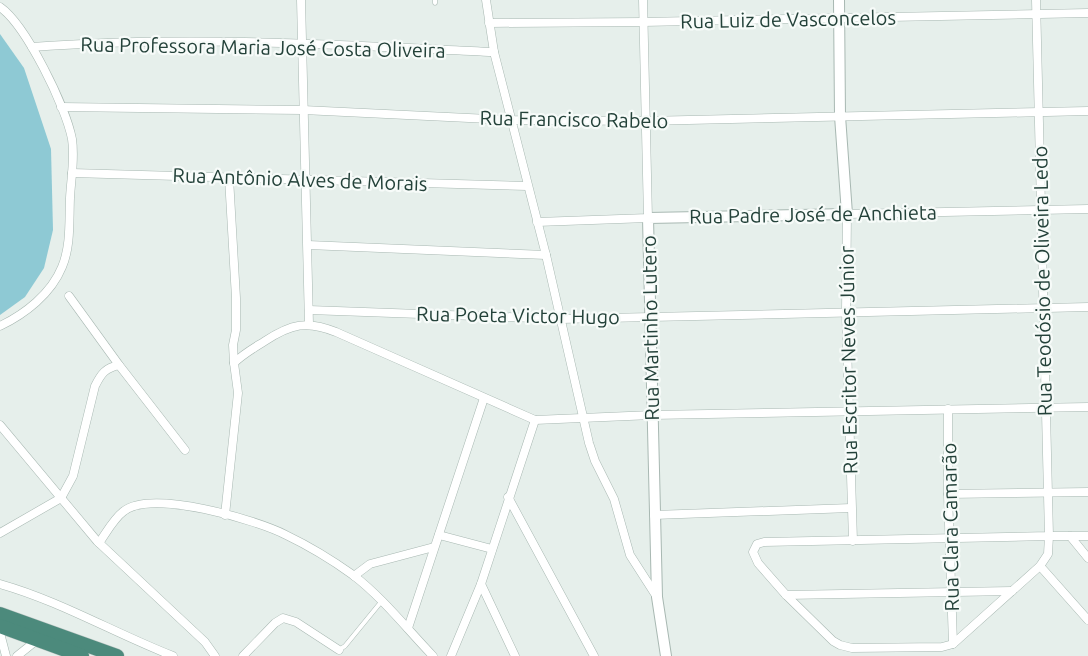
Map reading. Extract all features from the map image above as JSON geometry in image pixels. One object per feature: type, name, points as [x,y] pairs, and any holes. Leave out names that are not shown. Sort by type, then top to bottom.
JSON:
[{"type":"highway","points":[[0,614],[117,656]]},
{"type":"highway","points":[[0,626],[82,656]]},
{"type":"street","points":[[301,0],[309,324]]},
{"type":"street","points":[[486,0],[494,52],[546,255],[595,461],[614,499],[630,555],[657,597]]},
{"type":"street","name":"Rua Martinho Lutero","points":[[643,0],[654,515],[657,597],[666,656]]},
{"type":"street","name":"Rua Escritor Neves Júnior","points":[[839,0],[840,116],[847,214],[846,312],[853,541]]},
{"type":"street","name":"Rua Teodósio de Oliveira Ledo","points":[[1036,0],[1049,536],[1048,554],[1042,563]]},
{"type":"street","points":[[0,7],[14,19],[32,47],[61,107],[71,137],[72,173],[69,227],[62,267],[38,302],[0,326]]},
{"type":"street","name":"Rua Luiz de Vasconcelos","points":[[489,23],[1088,13]]},
{"type":"street","name":"Rua Professora Maria José Costa Oliveira","points":[[32,47],[126,41],[302,44],[494,52]]},
{"type":"street","name":"Rua Francisco Rabelo","points":[[61,107],[303,110],[512,120],[645,121],[1088,111]]},
{"type":"street","name":"Rua Antônio Alves de Morais","points":[[72,173],[527,186]]},
{"type":"street","points":[[225,515],[238,393],[233,345],[236,330],[236,298],[230,178]]},
{"type":"street","name":"Rua Padre José de Anchieta","points":[[537,222],[1088,209]]},
{"type":"street","points":[[308,245],[546,255]]},
{"type":"street","points":[[69,296],[118,365],[185,450]]},
{"type":"street","name":"Rua Poeta Victor Hugo","points":[[309,309],[561,319],[1088,307]]},
{"type":"street","points":[[234,363],[287,328],[309,324],[322,326],[535,420],[652,415],[1088,407]]},
{"type":"street","points":[[0,533],[61,498],[73,476],[95,386],[101,372],[118,365]]},
{"type":"street","points":[[408,628],[484,398]]},
{"type":"street","name":"Rua Clara Camarão","points":[[948,410],[953,644]]},
{"type":"street","points":[[452,655],[481,584],[535,420]]},
{"type":"street","points":[[0,426],[99,543],[205,642],[215,656]]},
{"type":"street","points":[[948,494],[1088,492]]},
{"type":"street","points":[[508,497],[594,656]]},
{"type":"street","points":[[99,543],[122,511],[137,506],[170,503],[188,505],[225,515],[286,535],[354,576],[382,601],[433,656]]},
{"type":"street","points":[[654,515],[851,508]]},
{"type":"street","points":[[439,534],[492,549]]},
{"type":"street","points":[[1070,536],[1088,558]]},
{"type":"street","points":[[1088,537],[764,542],[754,547],[758,563],[786,595],[833,641],[846,647],[953,644],[1042,563],[1088,620]]},
{"type":"street","points":[[354,576],[370,564],[434,547]]},
{"type":"street","points":[[0,584],[67,608],[172,656]]},
{"type":"street","points":[[481,584],[515,656]]},
{"type":"street","points":[[786,595],[1012,591]]},
{"type":"street","points":[[243,656],[275,623],[283,618],[296,622],[339,650]]},
{"type":"street","points":[[0,633],[5,656]]},
{"type":"street","points":[[17,656],[37,640]]},
{"type":"street","points":[[144,656],[148,646]]},
{"type":"street","points":[[924,656],[932,646]]},
{"type":"street","points":[[863,648],[869,656]]},
{"type":"street","points":[[0,654],[5,656]]},
{"type":"lane","points":[[339,650],[345,646],[382,601]]},
{"type":"water","points":[[0,34],[24,68],[51,149],[53,230],[44,268],[25,297],[0,315]]}]
